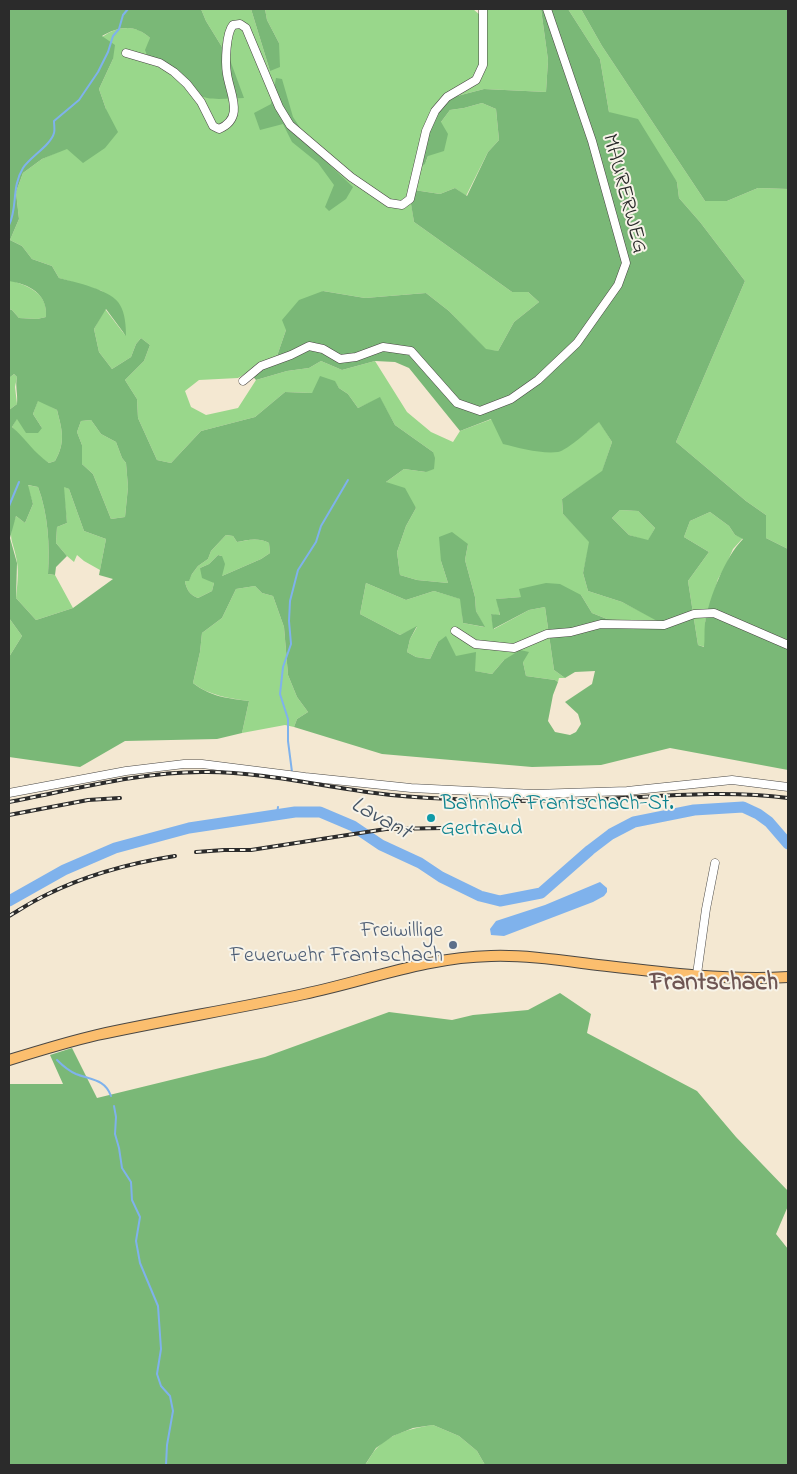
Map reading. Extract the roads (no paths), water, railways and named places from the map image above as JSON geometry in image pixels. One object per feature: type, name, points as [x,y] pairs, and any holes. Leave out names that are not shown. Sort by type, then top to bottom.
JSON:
[{"type":"main road","points":[[9,1060],[95,1036],[318,991],[458,958],[522,956],[697,974],[747,977],[788,976]]},
{"type":"street","points":[[126,53],[160,63],[174,72],[187,84],[201,102],[213,126],[219,129],[229,123],[234,111],[226,73],[228,38],[232,26],[240,24],[246,28],[279,107],[290,125],[350,177],[389,203],[402,205],[410,199],[426,131],[435,111],[447,97],[476,80],[483,65],[484,9]]},
{"type":"street","name":"MAURERWEG","points":[[243,382],[261,366],[309,346],[323,349],[340,359],[356,357],[383,347],[411,351],[457,402],[480,411],[511,399],[538,380],[577,343],[618,285],[626,263],[592,141],[547,9]]},
{"type":"street","points":[[456,631],[475,644],[514,648],[547,634],[571,632],[601,624],[664,625],[694,614],[714,613],[788,645]]},
{"type":"street","points":[[9,793],[126,772],[184,764],[202,764],[402,787],[524,794],[627,792],[732,780],[788,788]]},
{"type":"street","points":[[697,974],[706,909],[715,863]]},
{"type":"water","points":[[600,882],[607,888],[607,892],[604,896],[593,902],[504,936],[491,935],[490,929],[496,921],[545,905]]},
{"type":"waterway","points":[[9,225],[12,218],[19,175],[23,168],[52,137],[54,121],[79,100],[98,72],[108,52],[113,36],[119,29],[123,15],[128,9]]},
{"type":"waterway","points":[[292,772],[288,741],[288,719],[280,694],[283,667],[291,644],[290,601],[298,570],[316,542],[321,526],[348,480]]},
{"type":"waterway","points":[[9,506],[19,482]]},
{"type":"waterway","points":[[277,814],[278,807]]},
{"type":"waterway","name":"Lavant","points":[[9,901],[64,870],[115,848],[189,828],[295,812],[320,812],[353,826],[381,845],[420,863],[441,877],[480,896],[500,901],[541,893],[590,850],[611,834],[634,822],[694,810],[743,807],[769,822],[788,844]]},
{"type":"waterway","points":[[57,1060],[73,1073],[101,1083],[111,1096]]},
{"type":"waterway","points":[[114,1106],[116,1117],[115,1134],[122,1168],[131,1182],[132,1200],[140,1217],[136,1241],[140,1263],[158,1306],[161,1349],[157,1374],[161,1386],[170,1396],[173,1411],[167,1445],[166,1465]]},
{"type":"railway","points":[[9,802],[133,778],[207,772],[249,774],[395,795],[456,799],[568,801],[694,794],[756,795],[788,798]]},
{"type":"railway","points":[[9,815],[88,800],[120,798]]},
{"type":"railway","points":[[196,852],[251,850],[386,829],[445,828]]},
{"type":"railway","points":[[9,916],[41,897],[77,881],[125,866],[175,856]]},
{"type":"place","name":"Bahnhof Frantschach-St. Gertraud","points":[[431,818]]},
{"type":"place","name":"Freiwillige Feuerwehr Frantschach","points":[[453,945]]},
{"type":"district","name":"Frantschach","points":[[714,985]]}]
